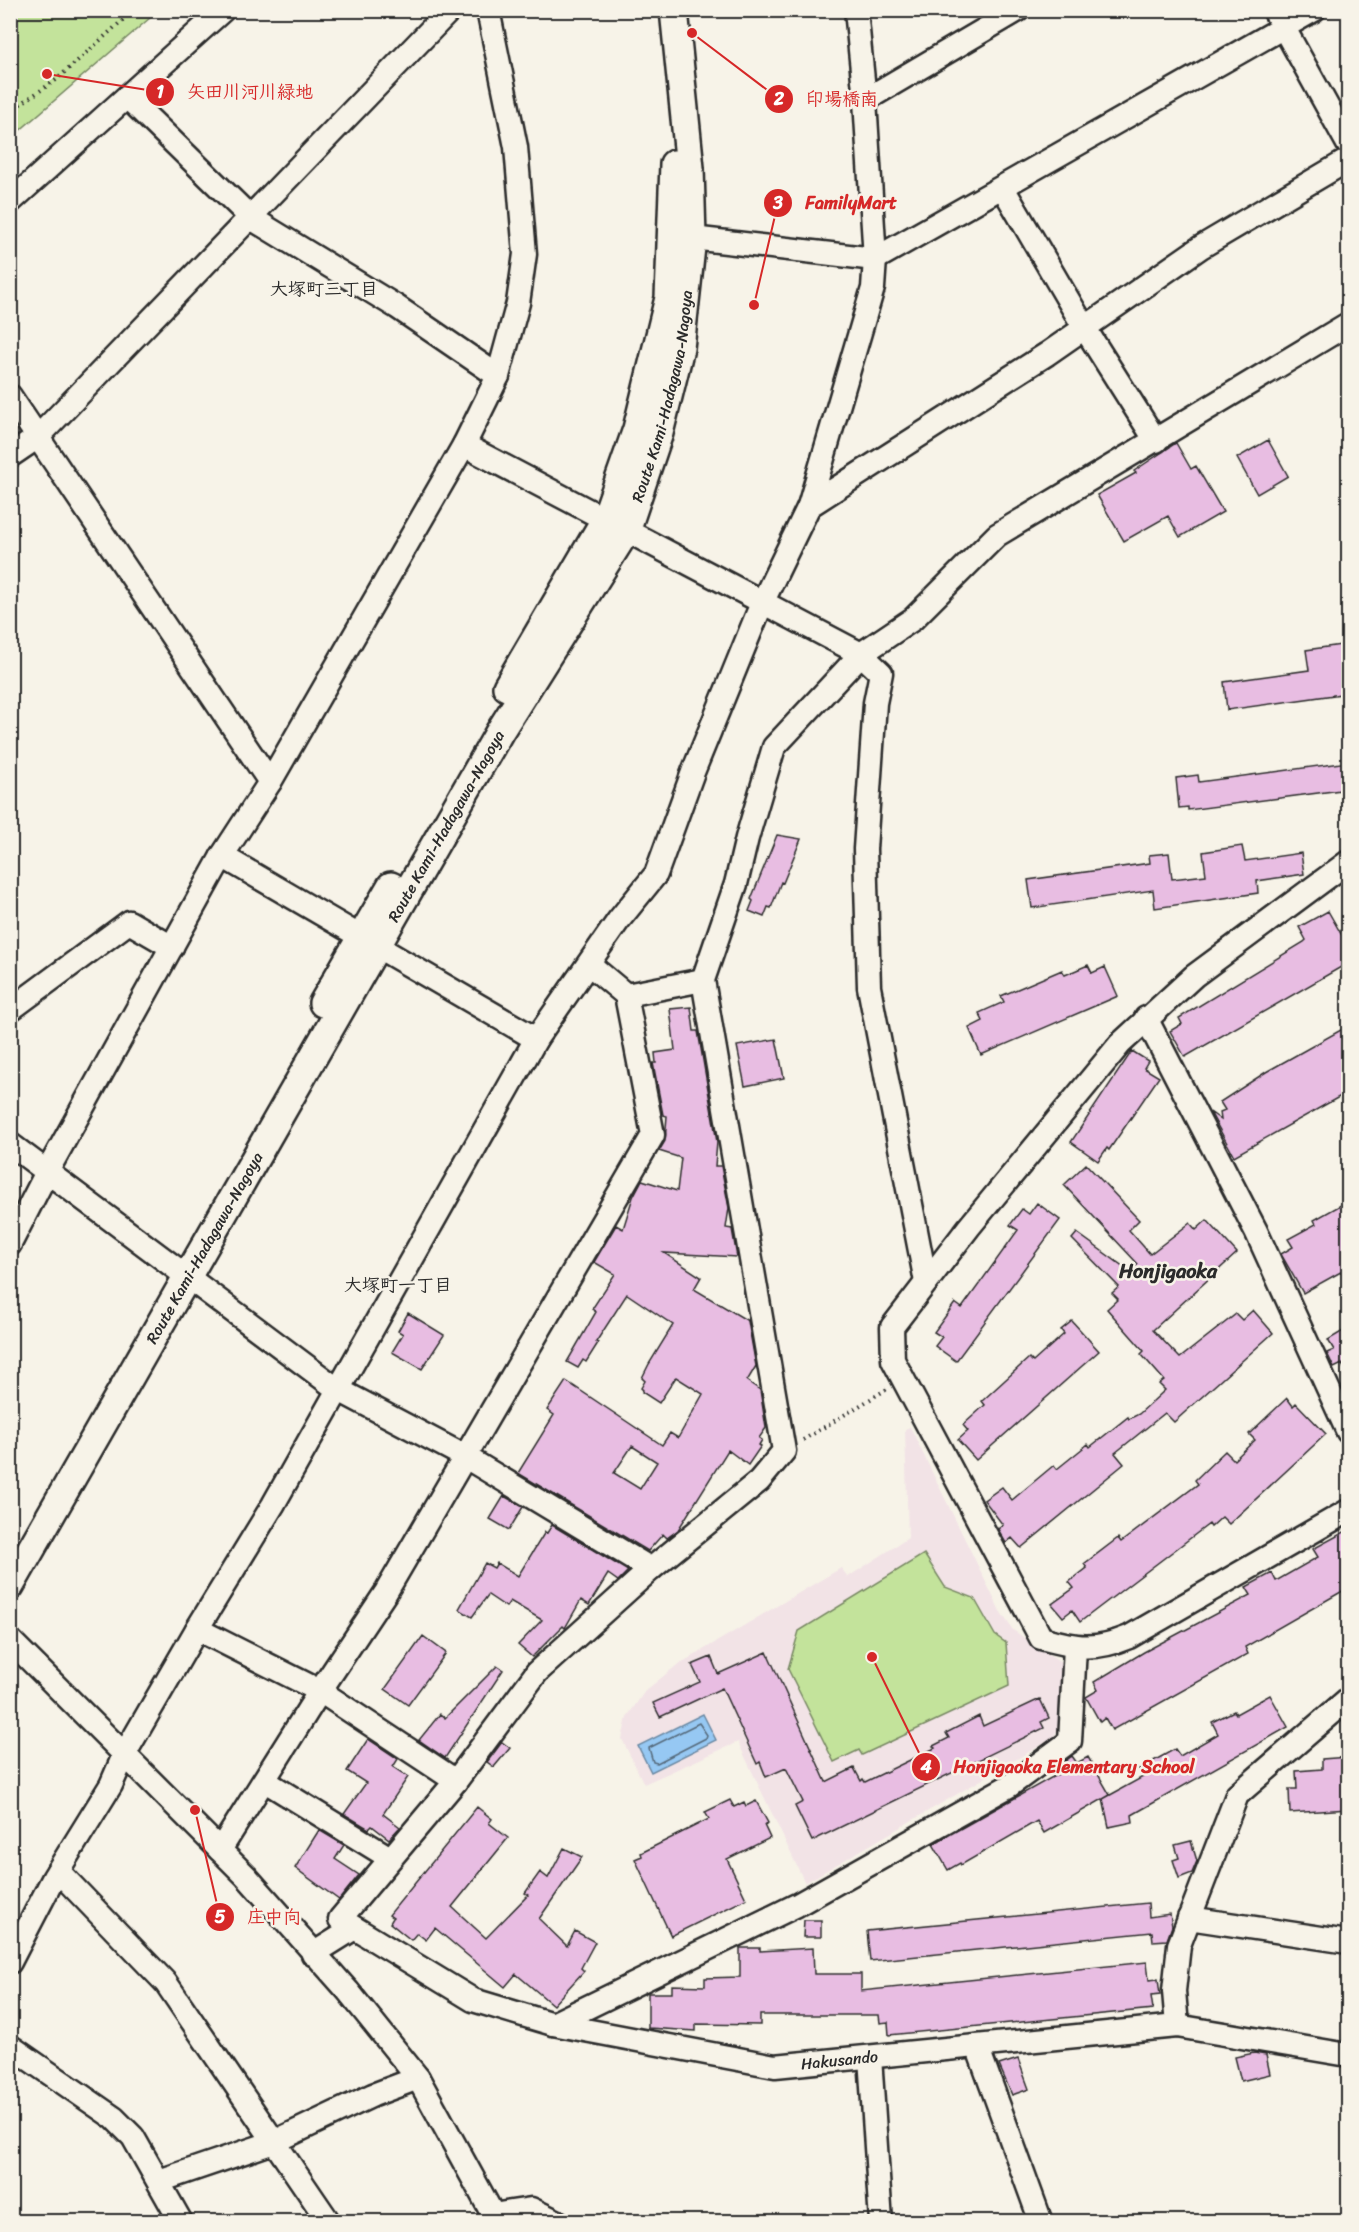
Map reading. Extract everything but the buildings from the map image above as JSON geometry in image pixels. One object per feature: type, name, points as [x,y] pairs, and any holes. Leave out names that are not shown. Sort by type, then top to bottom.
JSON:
[{"type":"main road","name":"Route Kami-Hadagawa-Nagoya","points":[[616,525],[669,298],[674,161],[657,10]]},
{"type":"main road","name":"Route Kami-Hadagawa-Nagoya","points":[[10,1586],[182,1270],[369,942],[500,731],[616,525],[659,433],[680,348],[692,238],[690,168],[674,10]]},
{"type":"main road","name":"Route Kami-Hadagawa-Nagoya","points":[[10,1552],[182,1270]]},
{"type":"street","points":[[10,202],[223,10]]},
{"type":"street","points":[[10,456],[38,437],[252,218],[450,10]]},
{"type":"street","points":[[10,1244],[48,1170],[222,856],[270,782],[464,445],[498,376],[518,303],[525,254],[516,147],[488,10]]},
{"type":"street","points":[[10,1962],[58,1871],[111,1785],[124,1755],[197,1629],[273,1505],[536,1039],[657,874],[693,772],[762,603],[809,506],[873,288],[875,259],[865,100],[856,10]]},
{"type":"street","points":[[865,100],[1018,10]]},
{"type":"street","points":[[692,238],[875,259],[1004,188],[1279,19],[1314,10]]},
{"type":"street","points":[[1279,19],[1348,144]]},
{"type":"street","points":[[127,97],[252,218],[396,307],[498,376]]},
{"type":"street","points":[[809,506],[1047,354],[1201,247],[1348,160]]},
{"type":"street","points":[[1004,188],[1084,327],[1156,441]]},
{"type":"street","points":[[313,1954],[353,1929],[340,1918],[456,1781],[537,1672],[651,1569],[759,1481],[784,1451],[703,980],[736,884],[774,747],[861,654],[913,619],[997,535],[1348,324]]},
{"type":"street","points":[[10,396],[270,782]]},
{"type":"street","points":[[464,445],[861,654],[881,673],[874,703],[865,849],[868,987],[926,1282]]},
{"type":"street","points":[[222,856],[536,1039]]},
{"type":"street","points":[[1348,862],[1194,976],[1120,1044],[892,1327],[893,1360],[1041,1638],[1075,1647],[1105,1647],[1129,1637],[1348,1511]]},
{"type":"street","points":[[10,1010],[129,922],[172,947]]},
{"type":"street","points":[[220,1850],[265,1782],[320,1691],[386,1592],[653,1135],[626,995],[589,964]]},
{"type":"street","points":[[626,995],[703,980]]},
{"type":"street","points":[[1146,1018],[1256,1231],[1348,1432]]},
{"type":"street","points":[[10,1144],[182,1270],[233,1313],[337,1389],[464,1456],[651,1569]]},
{"type":"street","points":[[197,1629],[320,1691],[456,1781]]},
{"type":"street","points":[[10,1640],[246,1876],[348,1991],[418,2078],[495,2218],[531,2209],[558,2222]]},
{"type":"street","points":[[553,2024],[797,1905],[1010,1786],[1070,1741],[1075,1647]]},
{"type":"street","points":[[1177,2026],[1174,1991],[1179,1945],[1237,1795],[1348,1699]]},
{"type":"street","points":[[265,1782],[390,1858]]},
{"type":"street","points":[[58,1871],[166,1983],[329,2222]]},
{"type":"street","points":[[1189,1918],[1348,1942]]},
{"type":"street","name":"Hakusando","points":[[353,1929],[472,2000],[553,2024],[775,2066],[1177,2026],[1348,2055]]},
{"type":"street","points":[[10,2046],[114,2118],[133,2137],[181,2222]]},
{"type":"street","points":[[977,2046],[1041,2222]]},
{"type":"street","points":[[870,2057],[881,2222]]},
{"type":"street","points":[[159,2181],[274,2142],[373,2095],[418,2078]]},
{"type":"path","points":[[10,111],[56,80],[134,10]]},
{"type":"path","points":[[784,1451],[904,1379]]},
{"type":"shaded area","points":[[910,1427],[1000,1611],[1013,1630],[1062,1664],[1059,1728],[1053,1738],[805,1883],[738,1742],[644,1784],[622,1739],[627,1717],[645,1691],[676,1666],[841,1568],[848,1577],[908,1538],[905,1429]]},
{"type":"green space","points":[[11,10],[158,10],[158,11],[11,138]]},
{"type":"green space","points":[[924,1554],[945,1587],[974,1598],[995,1635],[1006,1643],[1009,1686],[862,1755],[859,1750],[834,1762],[788,1669],[799,1631]]},
{"type":"water","points":[[703,1714],[716,1740],[651,1772],[638,1746]]},
{"type":"place","name":"印場橋南","points":[[692,33]]},
{"type":"place","name":"矢田川河川緑地","points":[[47,74]]},
{"type":"place","name":"FamilyMart","points":[[754,305]]},
{"type":"place","name":"Honjigaoka Elementary School","points":[[872,1657]]},
{"type":"place","name":"庄中向","points":[[195,1810]]},
{"type":"district","name":"大塚町三丁目","points":[[324,289]]},
{"type":"district","name":"Honjigaoka","points":[[1168,1271]]},
{"type":"district","name":"大塚町一丁目","points":[[398,1285]]}]
